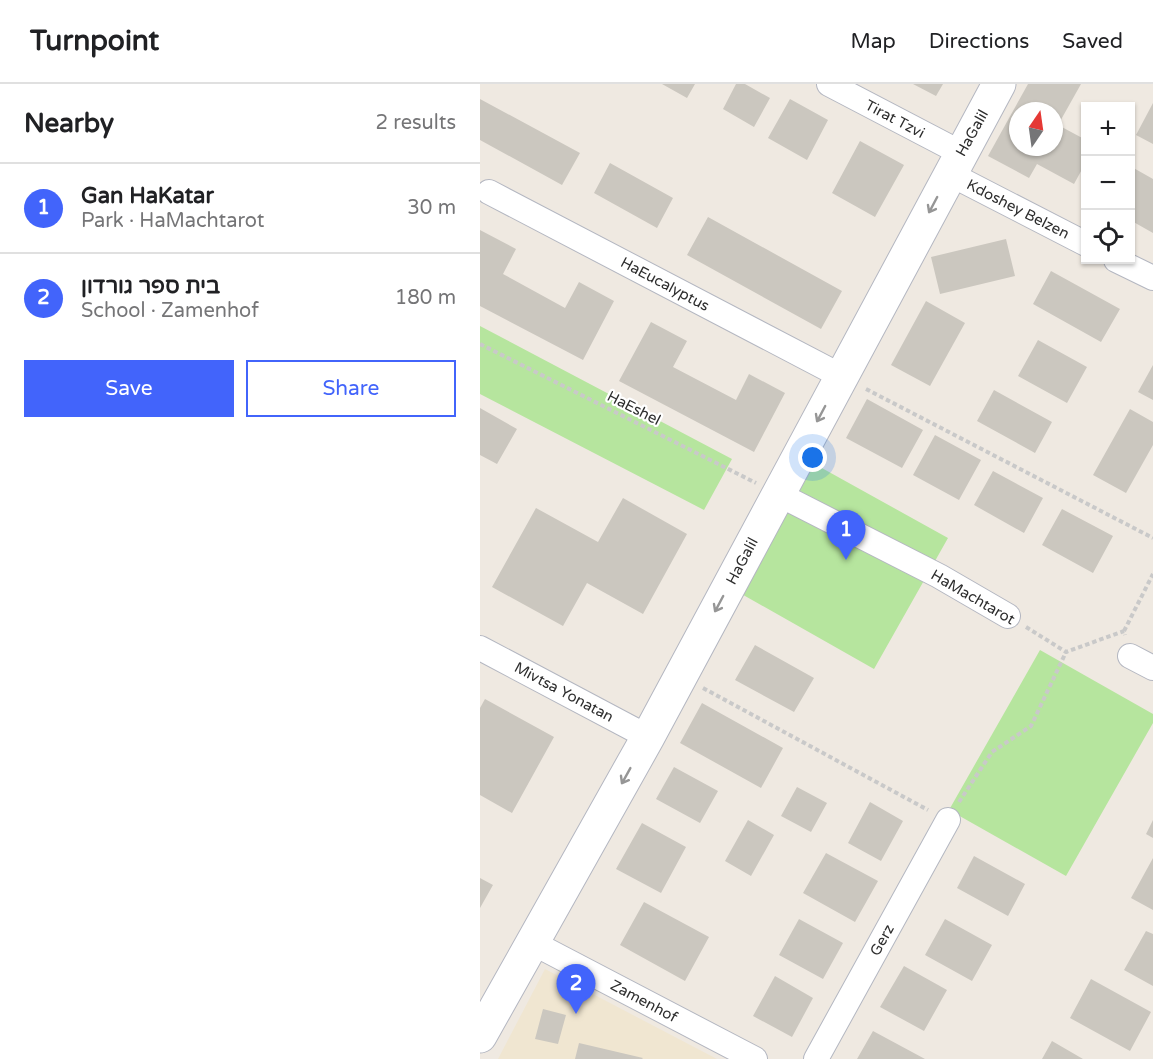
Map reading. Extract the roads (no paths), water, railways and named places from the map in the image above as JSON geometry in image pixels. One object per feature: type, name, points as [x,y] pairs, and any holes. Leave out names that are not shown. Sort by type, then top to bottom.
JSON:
[{"type":"street","name":"Tirat Tzvi","points":[[829,84],[955,164]]},
{"type":"street","name":"HaGalil","points":[[482,1026],[533,943],[648,737],[999,84]]},
{"type":"street","name":"Kdoshey Belzen","points":[[955,164],[1081,241]]},
{"type":"street","name":"HaEucalyptus","points":[[489,192],[841,376]]},
{"type":"street","points":[[1124,264],[1153,278]]},
{"type":"street","name":"HaMachtarot","points":[[778,494],[939,576],[1008,616]]},
{"type":"street","name":"Mivtsa Yonatan","points":[[480,648],[648,737]]},
{"type":"street","points":[[1130,656],[1153,668]]},
{"type":"street","name":"Gerz","points":[[816,1059],[948,820]]},
{"type":"street","name":"Zamenhof","points":[[533,943],[755,1059]]},
{"type":"place","name":"Gan HaKatar","points":[[846,560]]},
{"type":"place","name":"בית ספר גורדון","points":[[576,1014]]}]
